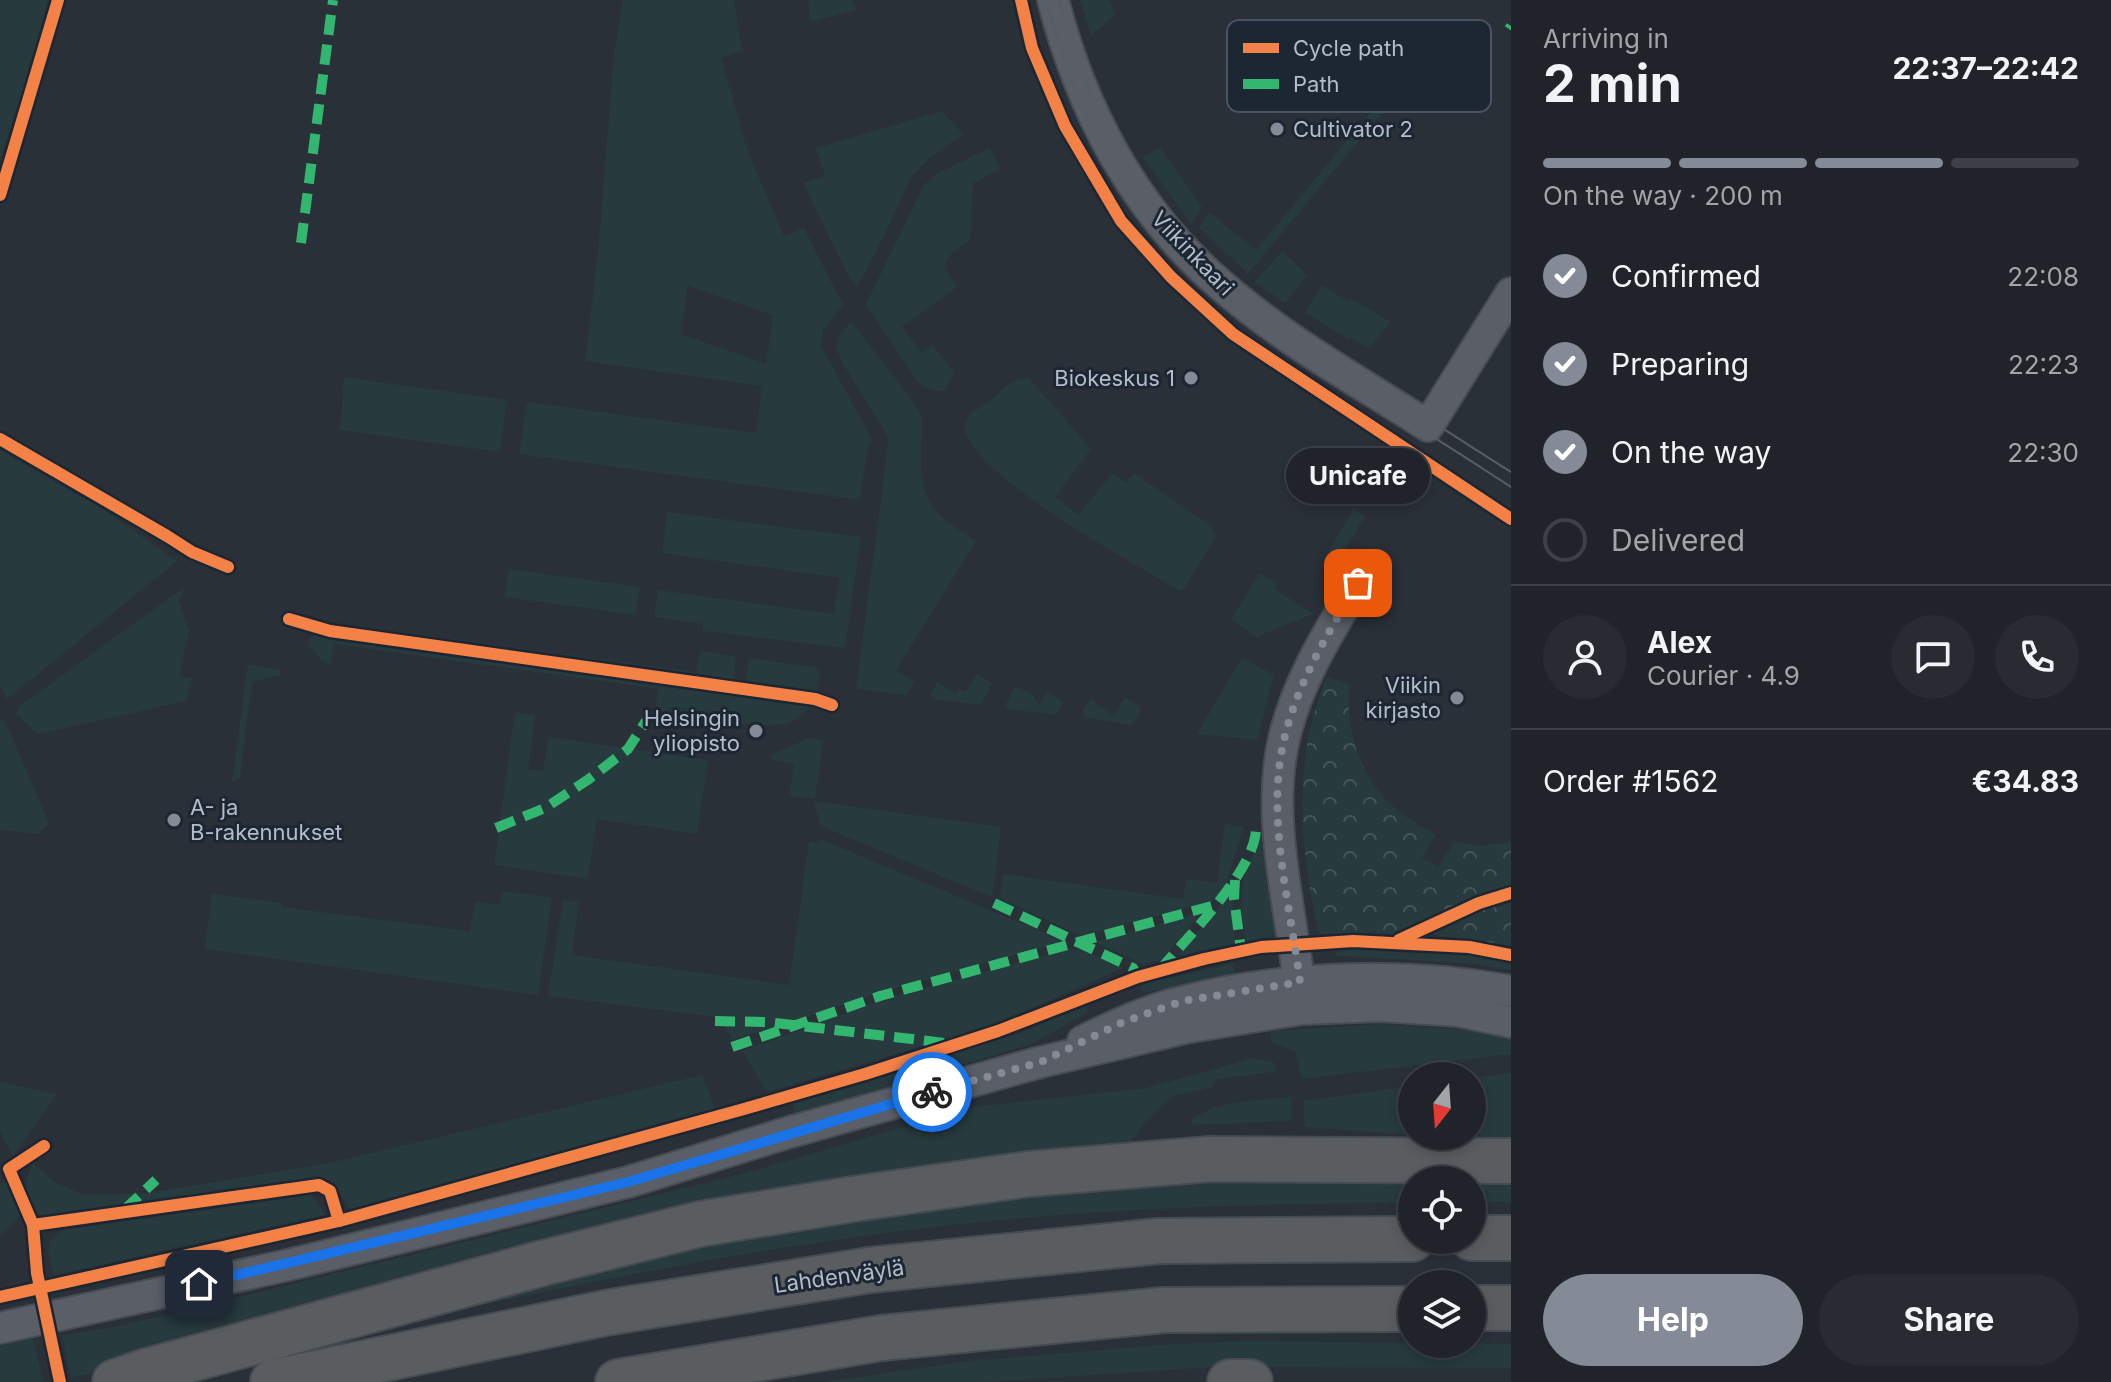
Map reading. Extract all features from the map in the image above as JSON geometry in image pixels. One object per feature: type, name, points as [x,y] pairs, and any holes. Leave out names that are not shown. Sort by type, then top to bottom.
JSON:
[{"type":"highway","points":[[115,1382],[543,1263],[700,1224],[853,1199],[1029,1174],[1210,1159],[1503,1160]]},
{"type":"highway","points":[[1486,1238],[1511,1238]]},
{"type":"highway","name":"Lahdenväylä","points":[[273,1382],[605,1313],[870,1270],[1159,1241],[1398,1239]]},
{"type":"highway","points":[[1486,1308],[1511,1308]]},
{"type":"highway","points":[[618,1382],[881,1338],[1164,1310],[1398,1309]]},
{"type":"highway","points":[[1230,1382],[1250,1382]]},
{"type":"street","name":"Viikinkaari","points":[[1053,0],[1069,59],[1084,97],[1119,163],[1164,228],[1219,284],[1248,308],[1428,426],[1511,293]]},
{"type":"street","points":[[1301,996],[1279,839],[1285,732],[1302,684],[1358,583]]},
{"type":"street","points":[[0,1328],[288,1265],[628,1182],[790,1132],[1041,1062],[1190,1027],[1301,996],[1392,979],[1469,984],[1511,991]]},
{"type":"street","points":[[1301,996],[1380,1006],[1459,1011],[1511,1022]]},
{"type":"green space","points":[[0,0],[48,0],[42,31],[0,161]]},
{"type":"green space","points":[[623,0],[734,0],[742,51],[721,58],[747,149],[784,236],[804,228],[843,305],[823,330],[821,346],[872,439],[860,500],[519,454],[527,402],[756,433],[762,386],[585,361],[598,253],[614,53]],"holes":[[[688,286],[773,315],[766,364],[681,334]]]},
{"type":"green space","points":[[808,0],[853,0],[856,10],[810,22]]},
{"type":"green space","points":[[1080,0],[1110,0],[1115,15],[1091,35]]},
{"type":"green space","points":[[942,111],[963,134],[927,160],[911,178],[857,287],[849,277],[803,183],[825,176],[816,148]]},
{"type":"green space","points":[[1371,112],[1383,112],[1248,274],[1199,227],[1210,213],[1256,250]]},
{"type":"green space","points":[[1160,147],[1202,207],[1191,224],[1143,157]]},
{"type":"green space","points":[[990,148],[1000,169],[973,183],[970,240],[945,262],[957,287],[902,327],[922,353],[933,345],[954,373],[946,389],[934,391],[917,381],[866,304],[924,185],[936,174]]},
{"type":"green space","points":[[1282,251],[1307,276],[1285,303],[1255,282]]},
{"type":"green space","points":[[1322,285],[1391,322],[1369,348],[1351,338],[1349,340],[1305,312]]},
{"type":"green space","points":[[851,322],[918,409],[922,425],[922,472],[927,497],[940,515],[976,541],[896,670],[915,682],[906,695],[856,689],[889,438],[843,364],[836,347],[839,336]]},
{"type":"green space","points":[[344,377],[507,400],[500,452],[340,430]]},
{"type":"green space","points":[[1029,378],[1091,449],[1055,497],[1079,515],[1112,473],[1126,483],[1134,473],[1211,526],[1216,536],[1182,592],[1062,520],[1000,474],[978,452],[966,433],[967,419],[1008,384]]},
{"type":"green space","points":[[0,450],[107,512],[177,561],[7,699],[0,686]]},
{"type":"green space","points":[[1354,509],[1365,516],[1334,568],[1323,560]]},
{"type":"green space","points":[[667,512],[861,537],[845,648],[703,631],[703,624],[654,617],[658,590],[834,614],[839,578],[662,553]]},
{"type":"green space","points":[[509,569],[640,587],[636,615],[505,597]]},
{"type":"green space","points":[[1260,573],[1277,583],[1274,588],[1313,614],[1256,637],[1231,619]]},
{"type":"green space","points":[[186,586],[179,601],[189,631],[179,676],[192,678],[186,701],[38,734],[16,714],[20,706]]},
{"type":"green space","points":[[334,623],[696,672],[700,651],[736,656],[734,678],[731,681],[334,627]]},
{"type":"green space","points":[[316,634],[812,703],[802,715],[788,723],[761,725],[723,721],[655,710],[658,689],[334,644],[330,665],[323,662],[308,644]]},
{"type":"green space","points":[[749,658],[814,667],[820,673],[817,693],[745,683]]},
{"type":"green space","points":[[1242,658],[1274,675],[1257,740],[1197,734]]},
{"type":"green space","points":[[248,664],[280,670],[280,675],[252,682],[240,777],[232,781]]},
{"type":"green space","points":[[977,674],[992,683],[981,705],[933,699],[931,694],[937,683],[956,693],[960,689],[966,692]]},
{"type":"green space","points":[[1326,677],[1349,684],[1349,709],[1358,754],[1379,792],[1414,822],[1436,834],[1422,858],[1438,867],[1455,841],[1481,846],[1511,842],[1511,946],[1424,933],[1319,935],[1306,861],[1303,788],[1308,737]]},
{"type":"green space","points":[[1016,686],[1035,697],[1039,704],[1048,691],[1063,703],[1056,715],[1008,709],[1005,705]]},
{"type":"green space","points":[[1125,697],[1140,707],[1140,713],[1131,725],[1084,717],[1083,710],[1091,699],[1114,716]]},
{"type":"green space","points":[[515,712],[535,715],[528,769],[543,771],[548,737],[708,760],[697,834],[597,819],[588,879],[494,865]]},
{"type":"green space","points":[[4,719],[49,823],[39,834],[0,830],[0,722]]},
{"type":"green space","points":[[809,738],[823,741],[815,799],[789,796],[794,764],[772,760],[771,755]]},
{"type":"green space","points":[[814,801],[1001,827],[992,897],[821,826]]},
{"type":"green space","points":[[1225,824],[1244,827],[1226,884],[1215,900],[1081,936],[1000,898],[1003,874],[1183,899],[1186,879],[1217,883]]},
{"type":"green space","points":[[1263,832],[1266,879],[1277,935],[1246,942],[1242,885]]},
{"type":"green space","points":[[820,839],[1061,940],[733,1040],[718,1017],[548,996],[563,900],[579,902],[572,955],[789,985],[809,841],[819,843]]},
{"type":"green space","points":[[503,891],[552,898],[538,995],[205,949],[212,894],[282,903],[282,907],[470,931],[475,901],[500,905]]},
{"type":"green space","points":[[1232,891],[1235,944],[1178,956]]},
{"type":"green space","points":[[1203,912],[1161,960],[1143,964],[1094,942]]},
{"type":"green space","points":[[1369,946],[1468,951],[1511,960],[1511,970],[1467,963],[1336,956],[1336,948]]},
{"type":"green space","points":[[1065,950],[1083,950],[1123,968],[990,1026],[767,1092],[742,1051],[884,999]]},
{"type":"green space","points":[[1233,963],[1235,975],[1143,993],[1140,985]]},
{"type":"green space","points":[[1086,1004],[1088,1012],[1032,1044],[794,1115],[793,1104],[1026,1031]]},
{"type":"green space","points":[[1380,1024],[1458,1029],[1511,1037],[1511,1054],[1444,1062],[1398,1062],[1398,1068],[1302,1079],[1295,1051],[1271,1042],[1271,1031]]},
{"type":"green space","points":[[1254,1058],[1275,1063],[1275,1072],[1217,1079],[1212,1087],[1170,1097],[1131,1141],[903,1171],[71,1378],[62,1336],[124,1325],[746,1173],[972,1107],[1146,1088]]},
{"type":"green space","points":[[1511,1073],[1509,1143],[1486,1141],[1486,1076]]},
{"type":"green space","points":[[702,1075],[716,1110],[351,1211],[330,1180],[242,1188],[35,1217],[27,1190],[33,1163],[54,1182],[84,1195],[146,1193],[329,1163]]},
{"type":"green space","points":[[0,1082],[57,1094],[13,1156],[0,1132]]},
{"type":"green space","points":[[1398,1088],[1398,1134],[1305,1127],[1303,1101]]},
{"type":"green space","points":[[1291,1097],[1291,1121],[1193,1125],[1191,1121],[1225,1105]]},
{"type":"green space","points":[[1168,1174],[1398,1178],[1398,1202],[1162,1209],[933,1227],[696,1263],[384,1326],[634,1248]]},
{"type":"green space","points":[[5,1179],[20,1216],[0,1236],[0,1185]]},
{"type":"green space","points":[[1486,1180],[1511,1180],[1511,1202],[1486,1202]]},
{"type":"green space","points":[[311,1194],[326,1215],[54,1275],[48,1254],[50,1240],[63,1230]]},
{"type":"green space","points":[[33,1338],[43,1382],[0,1382],[0,1345]]},
{"type":"green space","points":[[1251,1341],[1398,1343],[1398,1358],[1486,1358],[1486,1344],[1511,1344],[1511,1368],[1215,1367],[984,1382],[825,1382],[967,1361],[1172,1344]]},
{"type":"tram line","points":[[1047,0],[1066,65],[1092,128],[1125,187],[1167,241],[1212,284],[1286,341],[1511,487]]},
{"type":"tram line","points":[[1059,0],[1078,63],[1119,152],[1155,207],[1196,253],[1239,292],[1285,326],[1511,472]]},
{"type":"marked path","points":[[301,243],[333,0]]},
{"type":"marked path","points":[[496,828],[545,808],[589,779],[628,749],[646,721]]},
{"type":"marked path","points":[[1160,970],[1233,883],[1253,845],[1256,828]]},
{"type":"marked path","points":[[1235,880],[1234,898],[1241,950]]},
{"type":"marked path","points":[[994,903],[1133,968],[1138,977]]},
{"type":"marked path","points":[[732,1047],[880,996],[1215,905]]},
{"type":"marked path","points":[[715,1021],[767,1022],[945,1043]]},
{"type":"marked path","points":[[124,1210],[156,1180]]},
{"type":"cycle path","points":[[0,195],[58,0]]},
{"type":"cycle path","points":[[1021,0],[1032,48],[1065,126],[1121,221],[1171,277],[1233,334],[1511,519]]},
{"type":"cycle path","points":[[0,439],[192,552],[228,567]]},
{"type":"cycle path","points":[[289,619],[330,631],[815,699],[832,705]]},
{"type":"cycle path","points":[[1399,940],[1479,903],[1511,893]]},
{"type":"cycle path","points":[[0,1297],[339,1221],[744,1109],[998,1031],[1138,977],[1204,959],[1261,947],[1353,941],[1469,947],[1511,955]]},
{"type":"cycle path","points":[[44,1146],[9,1169],[33,1225],[37,1273],[60,1382]]},
{"type":"cycle path","points":[[33,1225],[319,1185],[330,1191],[339,1221]]},
{"type":"way so far","points":[[932,1092],[1041,1062],[1123,1022],[1183,1001],[1300,982],[1279,839],[1285,732],[1309,669],[1358,583]]},
{"type":"place","name":"Cultivator 2","points":[[1277,129]]},
{"type":"place","name":"Biokeskus 1","points":[[1191,378]]},
{"type":"place","name":"Unicafe","points":[[1358,583]]},
{"type":"place","name":"Viikin kirjasto","points":[[1457,698]]},
{"type":"place","name":"Helsingin yliopisto","points":[[756,731]]},
{"type":"place","name":"A- ja B-rakennukset","points":[[174,820]]},
{"type":"route","points":[[199,1284],[628,1182],[932,1092]]}]
